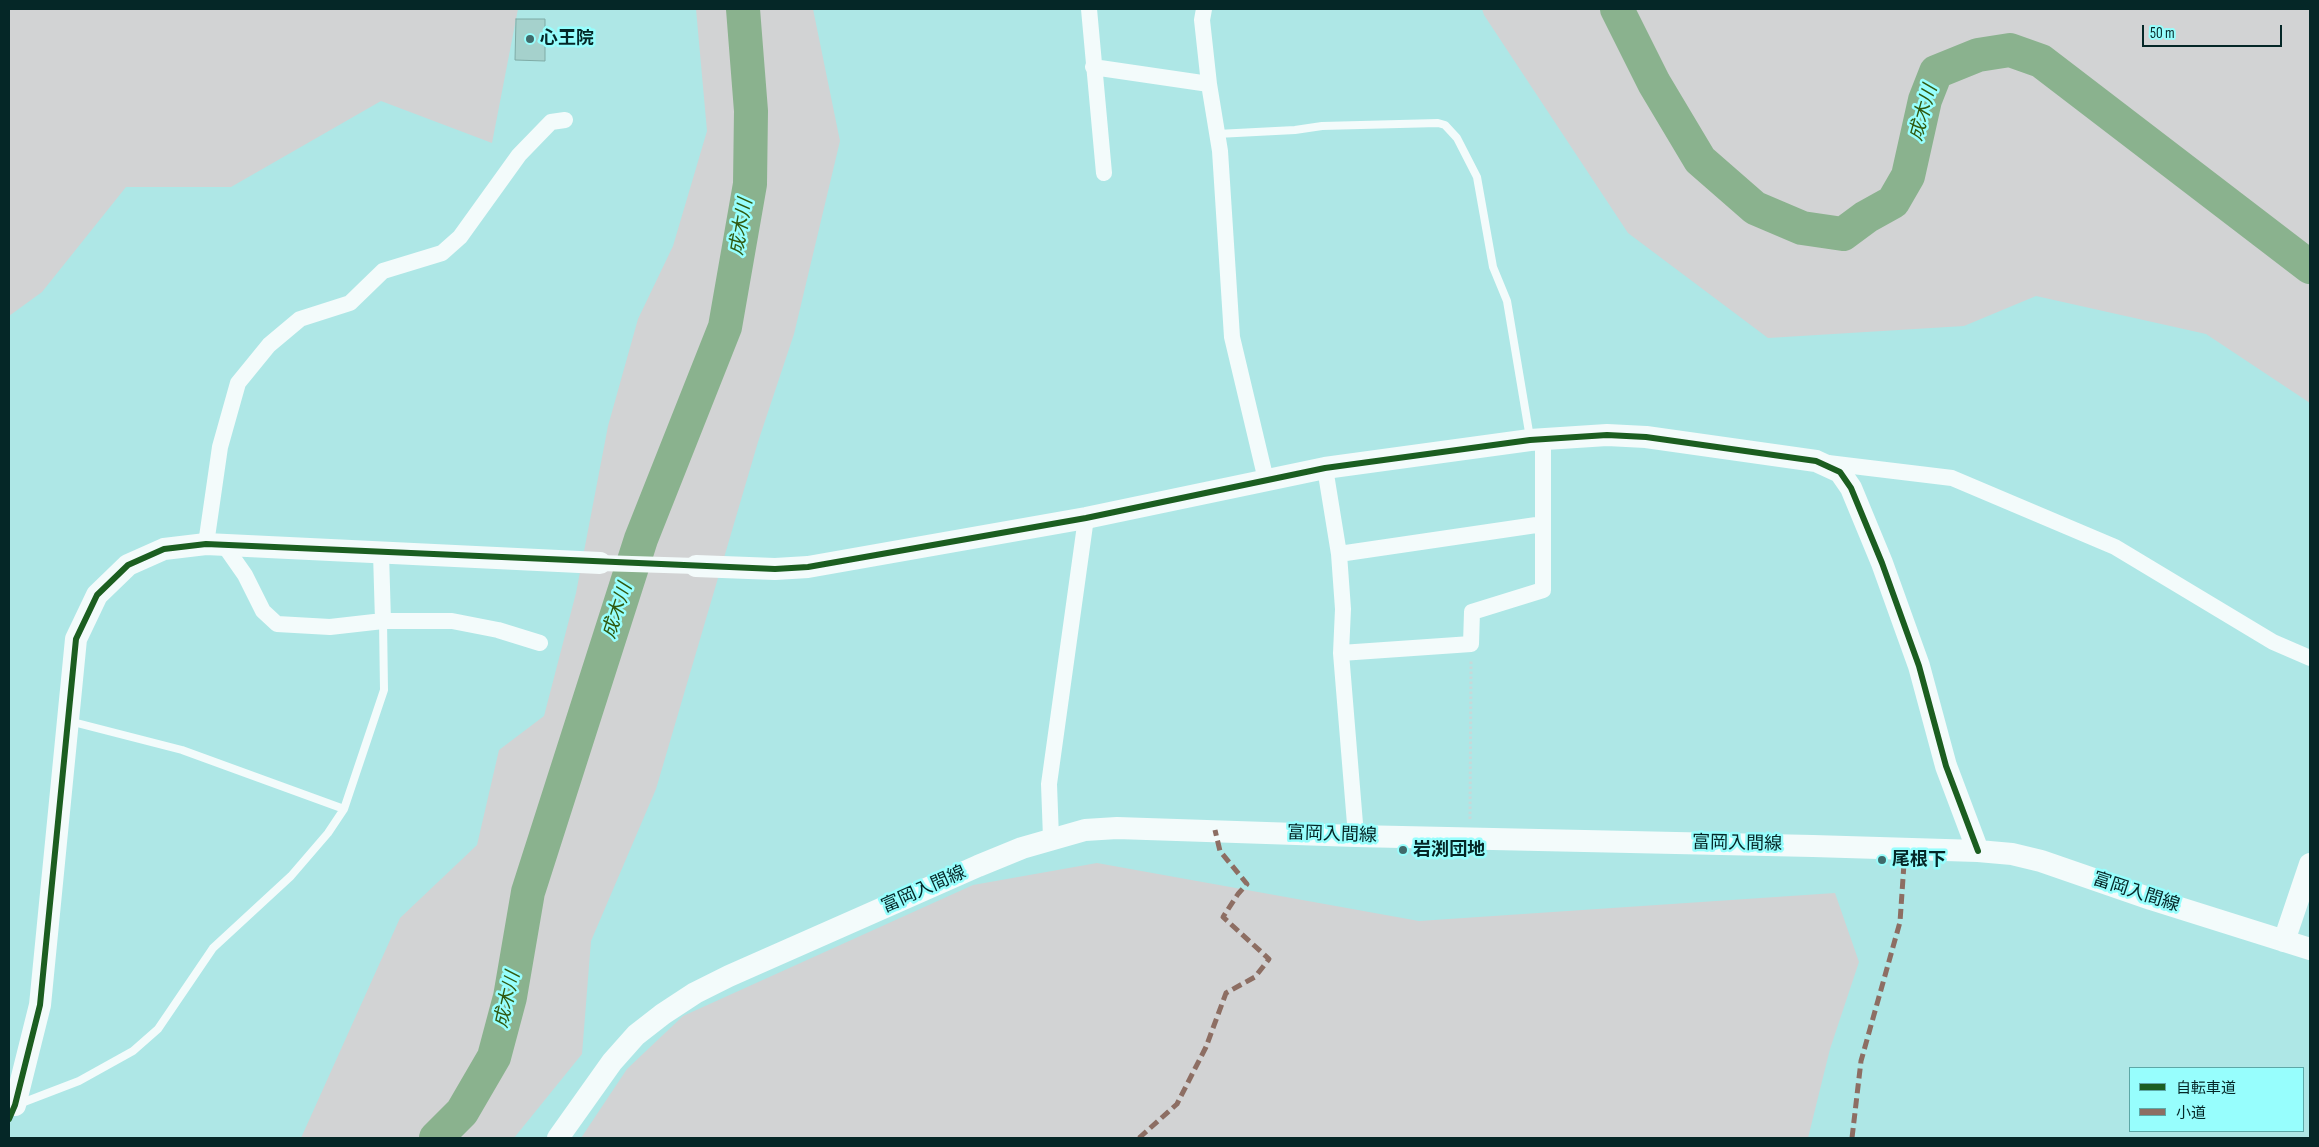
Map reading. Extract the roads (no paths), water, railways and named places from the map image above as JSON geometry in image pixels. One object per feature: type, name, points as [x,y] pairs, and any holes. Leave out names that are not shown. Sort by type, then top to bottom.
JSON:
[{"type":"street","points":[[1089,9],[1104,173]]},
{"type":"street","points":[[1204,9],[1202,20],[1209,84],[1220,150],[1232,337],[1266,480]]},
{"type":"street","points":[[1093,67],[1209,84]]},
{"type":"street","points":[[540,643],[498,630],[452,621],[383,621],[330,627],[277,624],[263,611],[245,575],[215,545],[220,447],[238,383],[269,344],[300,319],[350,303],[383,271],[442,254],[460,237],[520,155],[551,122],[565,120]]},
{"type":"street","points":[[12,1112],[40,1005],[76,639],[97,595],[128,565],[164,548],[215,545],[600,563],[776,569],[808,567],[1086,518],[1325,468],[1537,440],[1607,435],[1646,436],[1816,462],[1952,478],[2115,547],[2273,642],[2310,658]]},
{"type":"street","points":[[1341,653],[1471,644],[1472,612],[1543,590],[1543,524],[1537,440]]},
{"type":"street","points":[[1816,462],[1840,472],[1851,488],[1882,562],[1919,666],[1946,766],[1978,851]]},
{"type":"street","points":[[1325,468],[1339,554],[1343,609],[1341,653],[1356,836]]},
{"type":"street","points":[[1051,838],[1049,784],[1086,518]]},
{"type":"street","points":[[1339,554],[1543,524]]},
{"type":"street","points":[[381,553],[383,621]]},
{"type":"street","name":"富岡入間線","points":[[558,1138],[612,1062],[636,1035],[695,993],[738,972],[978,866],[1051,838],[1085,830],[1117,828],[1356,836],[1978,851],[2012,854],[2041,861],[2150,899],[2310,949]]},
{"type":"street","points":[[2284,941],[2310,864]]},
{"type":"lane","points":[[1217,134],[1295,130],[1322,126],[1438,123],[1445,125],[1457,138],[1477,177],[1493,267],[1507,301],[1537,440]]},
{"type":"lane","points":[[12,1112],[79,1081],[133,1051],[158,1029],[213,948],[291,876],[328,833],[344,809],[384,690],[383,621]]},
{"type":"lane","points":[[67,721],[182,750],[344,809]]},
{"type":"waterway","name":"成木川","points":[[436,1138],[462,1112],[494,1057],[510,997],[528,892],[641,539],[725,327],[750,184],[751,111],[743,9]]},
{"type":"waterway","name":"成木川","points":[[1617,9],[1654,83],[1700,160],[1755,208],[1802,228],[1843,234],[1866,217],[1893,202],[1908,176],[1925,100],[1936,72],[1978,55],[2010,50],[2041,61],[2310,267]]},
{"type":"place","name":"心王院","points":[[530,39]]},
{"type":"place","name":"岩渕団地","points":[[1403,850]]},
{"type":"place","name":"尾根下","points":[[1882,860]]}]
